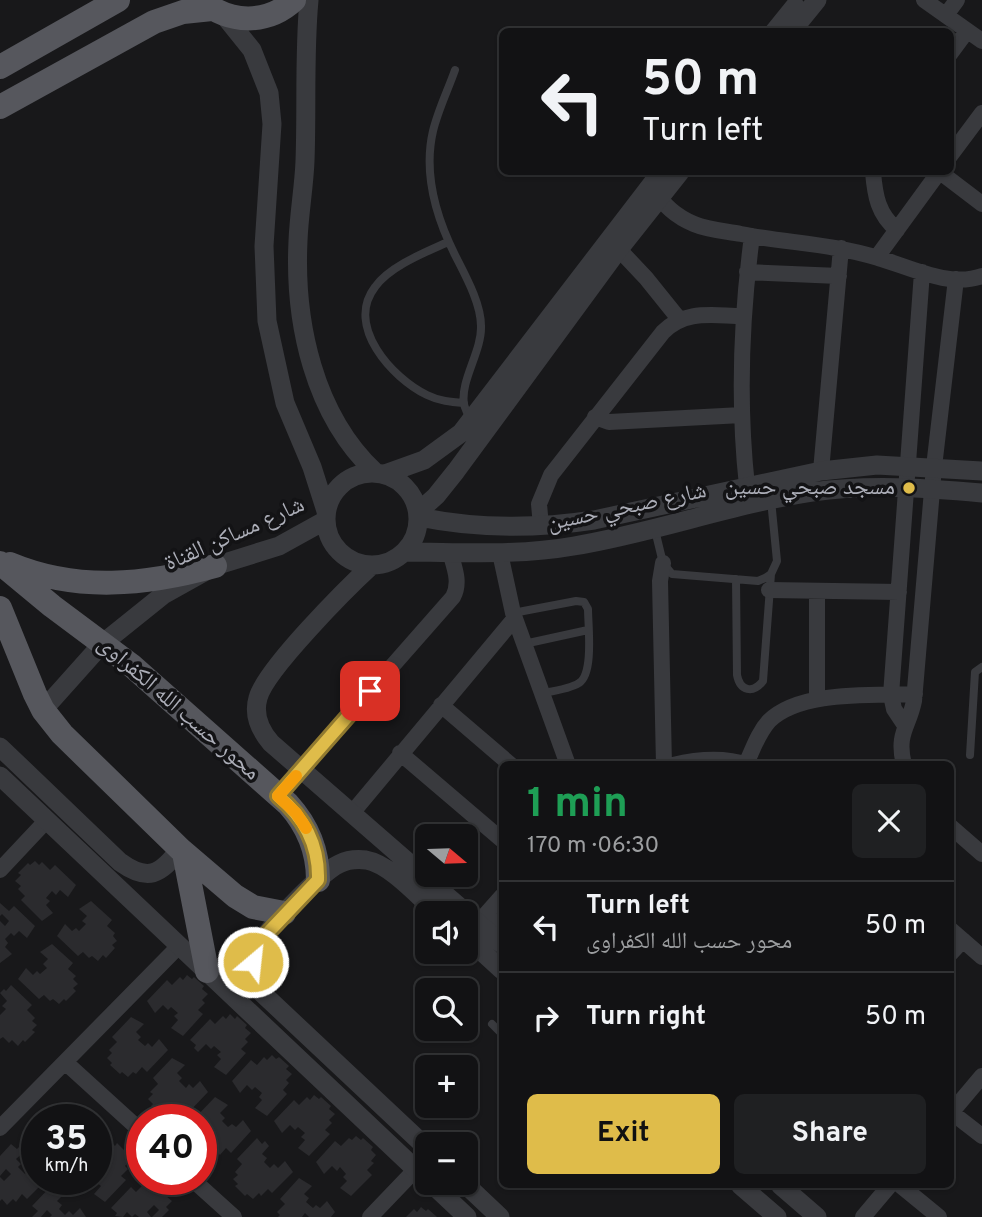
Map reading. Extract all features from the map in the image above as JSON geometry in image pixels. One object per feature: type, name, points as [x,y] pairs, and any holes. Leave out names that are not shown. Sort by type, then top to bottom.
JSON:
[{"type":"main road","points":[[0,67],[118,0]]},
{"type":"main road","points":[[0,107],[154,22],[183,12],[211,8],[246,19],[258,18],[281,10],[294,0]]},
{"type":"main road","points":[[0,561],[41,575],[89,583],[151,581],[215,566]]},
{"type":"main road","name":"محور حسب الله الكفراوى","points":[[0,561],[131,665],[296,813],[309,833],[317,856],[318,880]]},
{"type":"main road","points":[[0,608],[43,710],[62,734],[182,851],[244,902],[264,910],[285,913]]},
{"type":"main road","points":[[182,851],[207,971]]},
{"type":"street","points":[[309,0],[305,162],[298,242],[303,318],[316,377],[332,417],[351,447],[380,473]]},
{"type":"street","points":[[777,28],[800,0]]},
{"type":"street","points":[[794,28],[817,0]]},
{"type":"street","points":[[924,0],[982,41]]},
{"type":"street","points":[[946,15],[957,0]]},
{"type":"street","points":[[211,8],[252,50],[269,93],[272,124],[264,247],[267,321],[285,402],[312,467],[331,540],[344,556],[362,564],[389,562],[404,552],[415,536],[418,514],[410,492],[395,478],[366,472],[347,479],[334,493],[326,516]]},
{"type":"street","points":[[954,49],[967,31]]},
{"type":"street","points":[[954,151],[980,120]]},
{"type":"street","points":[[418,514],[467,458],[657,185],[675,175]]},
{"type":"street","points":[[873,175],[878,207],[883,217],[897,230]]},
{"type":"street","points":[[877,257],[938,175]]},
{"type":"street","points":[[944,175],[982,205]]},
{"type":"street","points":[[657,185],[675,214],[694,224],[752,236],[841,248],[956,279],[966,280],[982,276]]},
{"type":"street","points":[[747,486],[741,415],[743,316],[752,236]]},
{"type":"street","points":[[380,473],[410,466],[437,452],[471,422],[614,244]]},
{"type":"street","points":[[614,244],[655,288],[679,319]]},
{"type":"street","points":[[821,471],[841,248]]},
{"type":"street","points":[[747,272],[839,276]]},
{"type":"street","points":[[905,724],[894,709],[891,695],[910,465],[922,272]]},
{"type":"street","points":[[899,761],[901,740],[913,709],[915,694],[934,467],[956,279]]},
{"type":"street","points":[[541,526],[539,504],[545,485],[663,332],[679,319],[743,316]]},
{"type":"street","points":[[595,417],[609,422],[741,415]]},
{"type":"street","name":"شارع صبحي حسين","points":[[418,514],[464,524],[541,526],[594,520],[821,471],[877,465],[982,471]]},
{"type":"street","name":"شارع صبحي حسين","points":[[404,552],[500,553],[563,548],[655,530],[771,500],[837,489],[907,487],[982,493]]},
{"type":"street","name":"شارع مساكن القناة","points":[[43,710],[102,644],[163,595],[215,566],[279,546],[326,516]]},
{"type":"street","points":[[278,796],[453,597],[457,579],[450,552]]},
{"type":"street","points":[[500,553],[514,616],[567,761]]},
{"type":"street","points":[[663,563],[660,581],[664,761]]},
{"type":"street","points":[[372,565],[268,677],[257,698],[258,723],[271,743],[488,931],[499,962]]},
{"type":"street","points":[[770,582],[817,591],[899,592]]},
{"type":"street","points":[[817,591],[817,699]]},
{"type":"street","points":[[352,813],[514,616]]},
{"type":"street","points":[[748,761],[768,723],[790,706],[817,699],[915,694]]},
{"type":"street","points":[[441,705],[506,761]]},
{"type":"street","points":[[0,747],[120,862],[133,871],[155,873],[167,866],[182,851]]},
{"type":"street","points":[[400,753],[499,837]]},
{"type":"street","points":[[691,761],[719,761]]},
{"type":"street","points":[[0,776],[415,1168]]},
{"type":"street","points":[[0,870],[46,821]]},
{"type":"street","points":[[954,830],[982,854]]},
{"type":"street","points":[[415,1136],[258,986],[253,970],[254,954],[262,939],[318,880],[338,864],[367,860],[385,867],[423,901]]},
{"type":"street","points":[[488,931],[499,903]]},
{"type":"street","points":[[954,932],[982,957]]},
{"type":"street","points":[[954,950],[963,940]]},
{"type":"street","points":[[0,1128],[179,946]]},
{"type":"street","points":[[65,1062],[126,1117]]},
{"type":"street","points":[[954,1109],[982,1076]]},
{"type":"street","points":[[954,1115],[982,1136]]},
{"type":"street","points":[[370,1217],[415,1184]]},
{"type":"street","points":[[743,1188],[777,1217]]},
{"type":"street","points":[[783,1188],[817,1217]]},
{"type":"street","points":[[863,1217],[887,1188]]},
{"type":"street","points":[[904,1188],[939,1217]]},
{"type":"street","points":[[210,1195],[234,1217]]},
{"type":"street","points":[[443,1195],[467,1217]]},
{"type":"street","points":[[477,1195],[500,1217]]},
{"type":"lane","points":[[455,70],[433,129],[429,174],[433,198],[476,303],[481,324],[478,349],[467,383],[464,403],[471,422]]},
{"type":"lane","points":[[449,242],[418,256],[385,277],[369,298],[366,324],[370,339],[385,361],[408,383],[427,395],[464,403]]},
{"type":"lane","points":[[736,579],[737,675],[738,682],[751,690],[763,681],[770,582],[777,561],[771,500]]},
{"type":"lane","points":[[655,530],[667,571],[676,575],[770,582]]},
{"type":"lane","points":[[514,616],[580,601],[588,609],[588,668],[585,678],[577,684],[542,694]]},
{"type":"lane","points":[[524,644],[588,630]]},
{"type":"lane","points":[[970,755],[975,672],[982,667]]},
{"type":"lane","points":[[492,1024],[499,1030]]},
{"type":"building","points":[[35,861],[39,865],[42,862],[50,870],[55,865],[76,885],[68,897],[60,890],[56,895],[52,891],[46,898],[50,901],[46,905],[53,913],[42,921],[21,900],[25,896],[18,889],[21,886],[15,881],[21,875],[18,873],[28,863],[30,865]]},
{"type":"building","points":[[91,901],[112,920],[107,926],[115,933],[113,936],[117,941],[112,945],[115,948],[106,958],[103,955],[98,961],[83,952],[78,956],[57,936],[65,924],[72,931],[76,928],[79,931],[86,924],[82,921],[87,916],[79,909]]},
{"type":"building","points":[[0,903],[9,911],[14,906],[35,926],[27,938],[19,931],[14,936],[11,933],[5,939],[8,943],[5,947],[12,954],[0,963],[0,921],[5,926],[9,921],[2,914],[0,916]]},
{"type":"building","points":[[52,944],[73,963],[68,969],[76,976],[73,979],[78,984],[73,988],[76,991],[59,1004],[44,995],[39,999],[18,979],[26,968],[33,975],[37,971],[40,974],[47,968],[43,964],[48,959],[40,952]]},
{"type":"building","points":[[187,975],[192,979],[194,977],[204,986],[202,989],[208,994],[202,1000],[205,1003],[198,1010],[203,1014],[183,1036],[171,1028],[178,1020],[174,1016],[178,1013],[163,1005],[155,1013],[147,1001],[167,980],[172,985],[180,977],[183,980]]},
{"type":"building","points":[[11,985],[32,1005],[27,1010],[35,1018],[32,1021],[37,1025],[32,1030],[35,1032],[18,1046],[12,1040],[9,1043],[3,1037],[0,1039],[0,1015],[6,1009],[2,1006],[7,1001],[0,993]]},
{"type":"building","points":[[230,1014],[235,1019],[237,1016],[247,1025],[245,1028],[251,1033],[245,1039],[248,1042],[241,1049],[246,1053],[226,1075],[214,1067],[221,1059],[217,1055],[221,1052],[206,1044],[198,1052],[194,1048],[196,1045],[190,1040],[210,1019],[215,1024],[223,1016],[226,1019]]},
{"type":"building","points":[[131,1017],[144,1024],[136,1032],[141,1037],[138,1040],[145,1046],[148,1043],[152,1047],[159,1039],[168,1050],[147,1072],[142,1067],[136,1074],[133,1072],[128,1077],[110,1065],[112,1063],[107,1058],[112,1053],[109,1050],[117,1042],[112,1037]]},
{"type":"building","points":[[272,1055],[276,1059],[279,1057],[289,1066],[286,1069],[292,1074],[286,1080],[289,1083],[283,1090],[287,1094],[267,1116],[255,1108],[262,1100],[259,1097],[262,1093],[247,1085],[240,1093],[232,1081],[251,1060],[257,1065],[264,1057],[267,1060]]},
{"type":"building","points":[[172,1058],[185,1065],[177,1073],[182,1078],[179,1081],[186,1088],[189,1084],[193,1088],[200,1081],[208,1092],[197,1104],[153,1104],[148,1099],[153,1094],[150,1092],[158,1084],[153,1078]]},
{"type":"building","points":[[314,1095],[319,1099],[321,1097],[331,1106],[329,1109],[335,1114],[329,1120],[332,1123],[325,1130],[330,1134],[309,1156],[298,1148],[305,1140],[301,1137],[305,1133],[290,1125],[282,1133],[274,1121],[294,1100],[299,1105],[307,1097],[310,1100]]},
{"type":"building","points":[[215,1097],[228,1105],[220,1113],[225,1118],[222,1121],[228,1127],[232,1124],[236,1127],[243,1120],[251,1131],[231,1153],[226,1148],[220,1155],[217,1152],[217,1104],[208,1104]]},
{"type":"building","points":[[356,1136],[361,1140],[363,1138],[373,1147],[371,1150],[376,1155],[371,1161],[374,1163],[367,1170],[372,1175],[351,1196],[340,1188],[347,1181],[343,1177],[346,1174],[340,1167],[337,1171],[332,1166],[324,1174],[316,1162],[335,1141],[341,1146],[349,1138],[352,1140]]},
{"type":"building","points":[[257,1138],[262,1144],[265,1141],[269,1146],[262,1154],[267,1158],[264,1162],[270,1168],[274,1164],[278,1168],[285,1161],[293,1172],[272,1193],[268,1189],[253,1199],[247,1194],[245,1196],[235,1186],[238,1184],[233,1179],[238,1175],[235,1172],[242,1164],[237,1159]]},
{"type":"building","points":[[112,1143],[115,1146],[117,1143],[126,1152],[126,1171],[121,1176],[126,1180],[112,1195]]},
{"type":"building","points":[[11,1144],[21,1149],[21,1155],[16,1159],[21,1164],[18,1167],[21,1170],[21,1195],[16,1202],[13,1199],[7,1205],[2,1199],[0,1201],[0,1177],[4,1181],[11,1174],[6,1169],[0,1176],[0,1156]]},
{"type":"building","points":[[299,1178],[312,1186],[304,1194],[309,1198],[306,1202],[313,1208],[316,1205],[320,1208],[327,1201],[335,1212],[331,1217],[309,1217],[305,1213],[302,1217],[278,1217],[280,1215],[277,1212],[285,1204],[280,1199]]},
{"type":"building","points":[[126,1192],[126,1195],[167,1195],[172,1201],[166,1207],[169,1210],[162,1217],[152,1217],[159,1210],[154,1205],[147,1212],[151,1217],[139,1217],[135,1214],[132,1217],[127,1212],[123,1217],[115,1216],[117,1213],[111,1208]]},
{"type":"building","points":[[42,1195],[63,1195],[57,1201],[62,1205],[59,1209],[65,1215],[69,1211],[73,1215],[80,1208],[86,1217],[50,1217],[52,1215],[47,1210],[41,1217],[32,1217],[38,1211],[32,1206]]},
{"type":"building","points":[[95,1195],[112,1195],[105,1202]]},
{"type":"building","points":[[421,1207],[437,1217],[406,1217],[414,1209],[417,1212]]},
{"type":"slow traffic","points":[[296,776],[278,796],[296,813],[306,828]]},
{"type":"place","name":"مسجد صبحي حسين","points":[[909,488]]},
{"type":"route","points":[[253,962],[262,939],[318,880],[317,856],[309,833],[296,813],[278,796],[370,691]]}]
